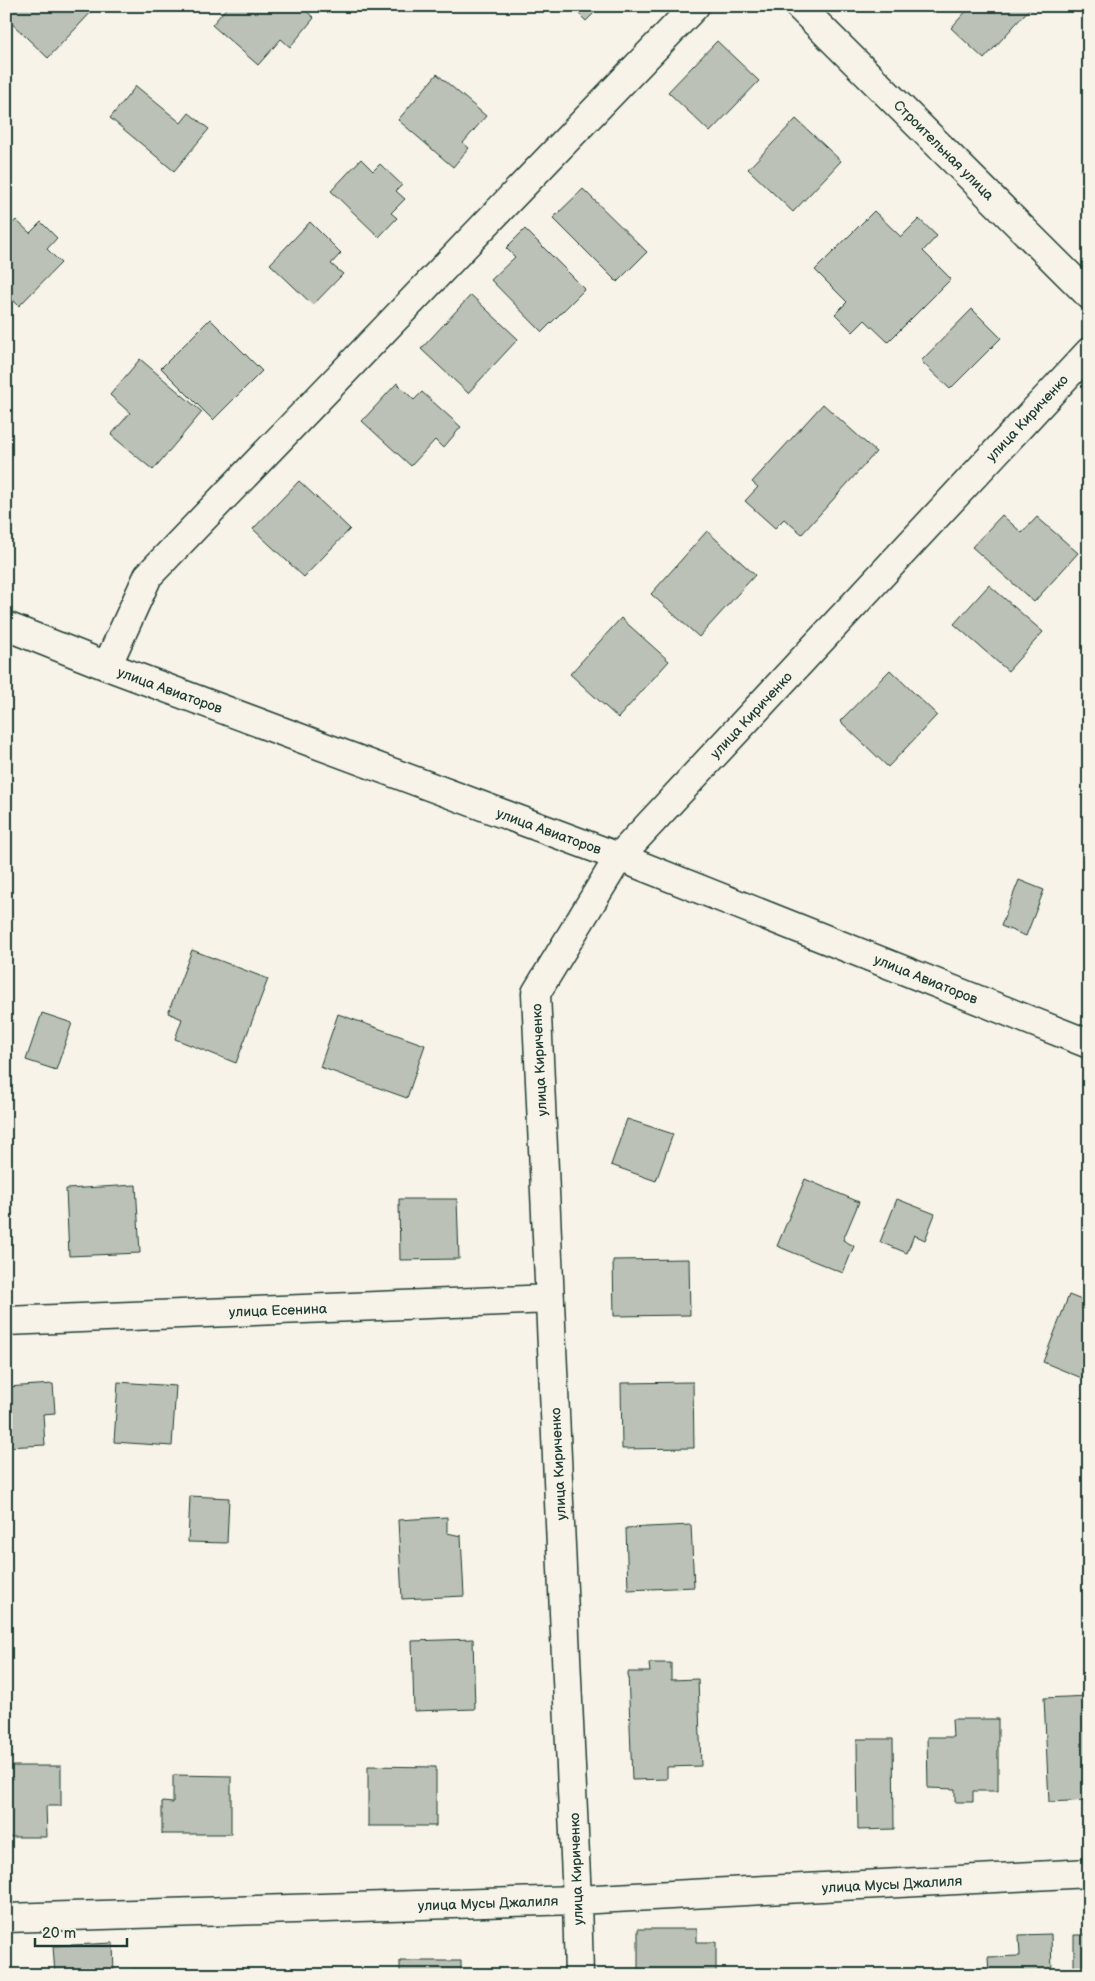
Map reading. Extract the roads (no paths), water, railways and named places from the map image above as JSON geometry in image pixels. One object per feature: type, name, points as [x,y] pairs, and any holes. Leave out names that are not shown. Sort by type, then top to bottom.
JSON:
[{"type":"street","points":[[107,666],[148,576],[695,6]]},
{"type":"street","name":"Строительная улица","points":[[799,6],[1089,294]]},
{"type":"street","name":"улица Кириченко","points":[[579,1975],[536,993],[619,857],[1089,352]]},
{"type":"street","name":"улица Авиаторов","points":[[6,626],[107,666],[619,857],[1089,1044]]},
{"type":"street","name":"улица Есенина","points":[[6,1321],[550,1299]]},
{"type":"street","name":"улица Мусы Джалиля","points":[[6,1918],[577,1900],[1089,1874]]}]
